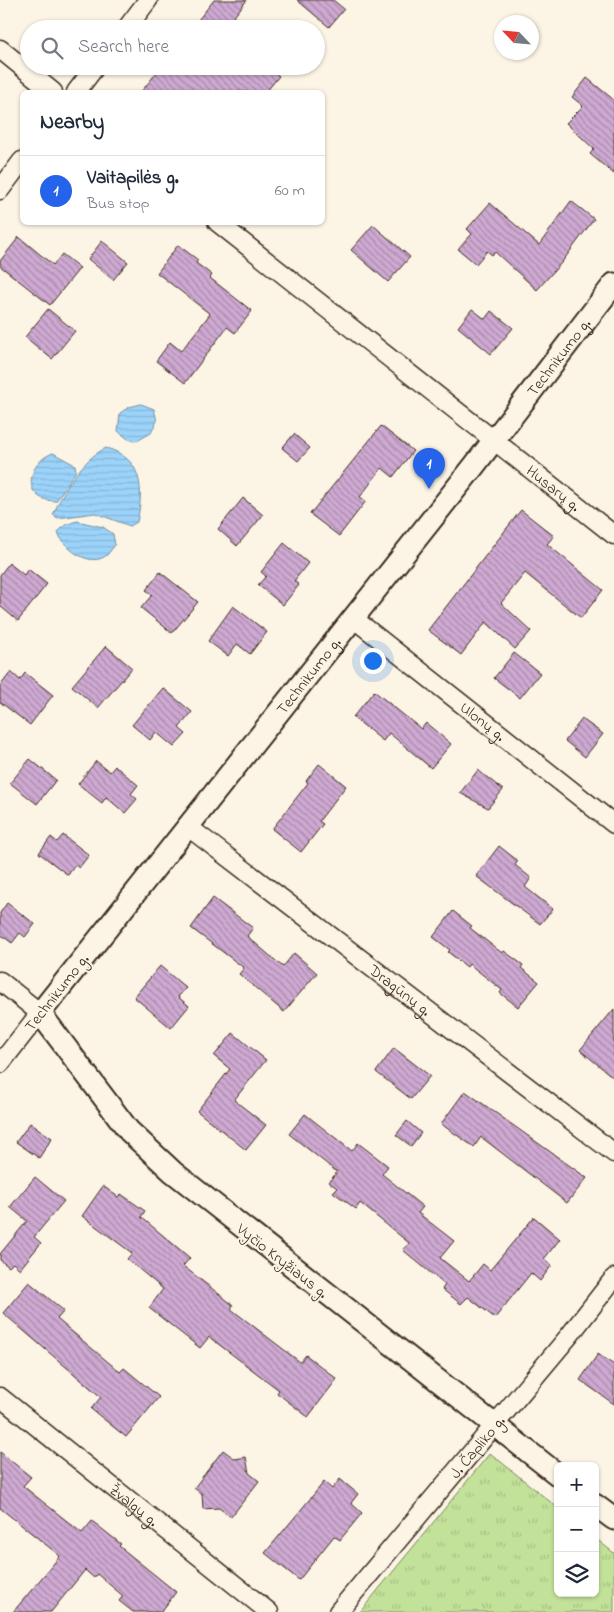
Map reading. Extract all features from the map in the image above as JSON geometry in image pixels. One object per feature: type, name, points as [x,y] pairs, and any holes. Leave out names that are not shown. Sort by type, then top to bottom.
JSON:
[{"type":"street","points":[[133,20],[148,0]]},
{"type":"street","points":[[0,49],[20,65]]},
{"type":"street","points":[[32,75],[51,90]]},
{"type":"street","points":[[78,90],[89,75]]},
{"type":"street","points":[[0,190],[20,164]]},
{"type":"street","name":"Husarų g.","points":[[221,225],[614,535]]},
{"type":"street","name":"Technikumo g.","points":[[0,1064],[493,441],[614,284]]},
{"type":"street","name":"Ulonų g.","points":[[353,618],[614,824]]},
{"type":"street","name":"Dragūnų g.","points":[[187,826],[614,1154]]},
{"type":"street","points":[[0,981],[40,1013]]},
{"type":"street","name":"Vyčio Kryžiaus g.","points":[[40,1013],[128,1131],[173,1172],[554,1473]]},
{"type":"street","name":"J. Čapliko g.","points":[[338,1612],[494,1426],[614,1278]]},
{"type":"street","name":"Žvalgų g.","points":[[0,1397],[269,1612]]},
{"type":"street","points":[[599,1507],[614,1519]]},
{"type":"green space","points":[[490,1453],[554,1505],[554,1597],[599,1597],[599,1541],[614,1553],[614,1612],[360,1612]]},
{"type":"water","points":[[141,404],[154,409],[157,421],[151,433],[137,441],[128,439],[118,431],[120,413],[129,407]]},
{"type":"water","points":[[106,448],[127,459],[134,467],[138,476],[140,498],[137,522],[130,526],[95,513],[58,518],[53,515],[62,496],[81,468],[97,453]]},
{"type":"water","points":[[53,453],[75,465],[76,471],[56,501],[44,499],[37,495],[32,488],[31,480],[37,464]]},
{"type":"water","points":[[77,521],[103,527],[113,534],[115,545],[107,555],[93,560],[85,558],[78,555],[65,544],[58,532],[65,525]]},
{"type":"building","points":[[214,0],[247,0],[231,20],[198,20]]},
{"type":"building","points":[[297,0],[333,0],[344,9],[329,27],[325,24],[325,20],[321,20]]},
{"type":"building","points":[[155,75],[279,76],[268,90],[143,90]]},
{"type":"building","points":[[587,78],[614,100],[614,174],[590,154],[594,149],[566,123],[583,106],[572,97]]},
{"type":"building","points":[[571,201],[594,219],[562,262],[537,290],[495,252],[492,255],[487,251],[476,264],[458,249],[472,234],[467,229],[490,203],[539,245]]},
{"type":"building","points":[[373,225],[410,257],[388,282],[351,250]]},
{"type":"building","points":[[19,237],[53,265],[62,254],[80,268],[50,305],[0,266],[0,261]]},
{"type":"building","points":[[102,241],[128,262],[113,280],[88,259]]},
{"type":"building","points":[[178,245],[198,260],[196,263],[212,275],[210,278],[252,311],[235,333],[227,327],[185,383],[156,361],[170,342],[181,351],[210,314],[157,273]]},
{"type":"building","points":[[48,309],[75,331],[52,359],[25,337]]},
{"type":"building","points":[[472,309],[485,319],[491,311],[513,328],[491,354],[458,327]]},
{"type":"building","points":[[381,426],[413,451],[393,477],[382,468],[360,497],[366,501],[339,536],[310,514]]},
{"type":"building","points":[[294,434],[310,448],[298,461],[282,448]]},
{"type":"building","points":[[243,498],[263,515],[237,546],[218,529]]},
{"type":"building","points":[[521,510],[554,536],[547,544],[603,590],[581,618],[525,573],[501,603],[531,631],[515,649],[486,622],[461,655],[428,630]]},
{"type":"building","points":[[284,543],[308,563],[294,581],[299,585],[283,605],[258,585],[266,576],[261,572]]},
{"type":"building","points":[[9,563],[24,575],[28,569],[47,584],[18,621],[0,606],[0,575]]},
{"type":"building","points":[[160,572],[198,602],[172,633],[141,608],[152,595],[146,590]]},
{"type":"building","points":[[233,606],[267,632],[250,654],[237,644],[228,656],[208,641]]},
{"type":"building","points":[[106,646],[132,668],[98,708],[72,686]]},
{"type":"building","points":[[514,653],[540,673],[520,698],[494,678]]},
{"type":"building","points":[[11,672],[20,680],[25,673],[53,695],[30,725],[0,702],[0,686]]},
{"type":"building","points":[[163,688],[192,712],[179,728],[186,734],[174,747],[156,732],[150,740],[132,725]]},
{"type":"building","points":[[374,691],[421,729],[426,723],[451,744],[431,768],[389,733],[383,741],[353,717]]},
{"type":"building","points":[[582,719],[603,734],[585,757],[565,741]]},
{"type":"building","points":[[30,759],[56,780],[37,804],[10,783]]},
{"type":"building","points":[[96,761],[110,772],[115,766],[138,785],[131,794],[137,799],[125,813],[106,797],[102,803],[78,784]]},
{"type":"building","points":[[319,764],[346,786],[319,821],[323,824],[301,852],[272,829],[308,783],[306,781]]},
{"type":"building","points":[[478,770],[503,790],[488,808],[460,793]]},
{"type":"building","points":[[63,835],[89,855],[79,868],[75,865],[68,875],[39,853],[51,837],[57,842]]},
{"type":"building","points":[[499,846],[518,861],[515,865],[531,878],[525,887],[553,909],[540,924],[476,876]]},
{"type":"building","points":[[213,898],[253,928],[247,936],[283,967],[294,953],[317,973],[284,1012],[239,974],[244,968],[191,928]]},
{"type":"building","points":[[7,903],[35,924],[25,937],[20,933],[12,943],[0,934],[0,913]]},
{"type":"building","points":[[453,911],[472,926],[470,928],[502,953],[504,951],[523,965],[521,968],[539,982],[518,1007],[500,993],[502,990],[469,964],[467,967],[433,937]]},
{"type":"building","points":[[160,966],[186,988],[178,997],[189,1006],[171,1028],[134,997]]},
{"type":"building","points":[[614,1009],[614,1078],[580,1050]]},
{"type":"building","points":[[233,1033],[266,1060],[234,1100],[266,1125],[246,1150],[197,1111],[230,1069],[214,1056]]},
{"type":"building","points":[[394,1048],[430,1076],[411,1099],[376,1072]]},
{"type":"building","points":[[465,1091],[587,1178],[567,1203],[481,1137],[474,1147],[441,1124]]},
{"type":"building","points":[[305,1114],[352,1151],[358,1143],[388,1166],[382,1174],[423,1207],[418,1213],[454,1241],[440,1258],[469,1281],[483,1264],[490,1270],[534,1217],[560,1239],[544,1259],[552,1265],[540,1281],[531,1273],[495,1318],[468,1297],[461,1304],[442,1289],[445,1285],[403,1250],[409,1243],[360,1203],[356,1209],[333,1192],[337,1188],[329,1182],[337,1172],[289,1134]]},
{"type":"building","points":[[407,1121],[421,1133],[411,1146],[396,1135]]},
{"type":"building","points":[[30,1123],[52,1138],[39,1158],[16,1142]]},
{"type":"building","points":[[35,1177],[64,1201],[34,1237],[41,1243],[20,1269],[13,1263],[9,1267],[0,1260],[0,1254],[27,1221],[10,1207]]},
{"type":"building","points":[[103,1186],[118,1197],[121,1194],[145,1211],[141,1217],[190,1258],[183,1266],[233,1305],[231,1309],[300,1362],[306,1355],[337,1379],[308,1417],[277,1393],[279,1390],[209,1337],[200,1348],[149,1308],[163,1289],[127,1259],[132,1253],[82,1216]]},
{"type":"building","points":[[29,1282],[64,1311],[57,1319],[120,1372],[124,1368],[159,1397],[126,1437],[91,1409],[101,1397],[3,1313]]},
{"type":"building","points":[[598,1354],[614,1365],[614,1404],[580,1380]]},
{"type":"building","points":[[223,1450],[235,1459],[246,1457],[249,1473],[259,1481],[231,1517],[219,1508],[203,1509],[202,1494],[194,1488]]},
{"type":"building","points":[[0,1452],[31,1477],[23,1486],[82,1533],[92,1521],[121,1544],[119,1546],[176,1592],[161,1612],[133,1612],[119,1601],[123,1596],[97,1574],[94,1578],[85,1570],[51,1612],[13,1612],[60,1556],[0,1508]]},
{"type":"building","points":[[340,1479],[358,1494],[351,1503],[362,1513],[340,1540],[334,1536],[299,1580],[265,1553],[324,1482],[332,1489]]},
{"type":"place","name":"Vaitapilės g.","points":[[429,489]]}]
